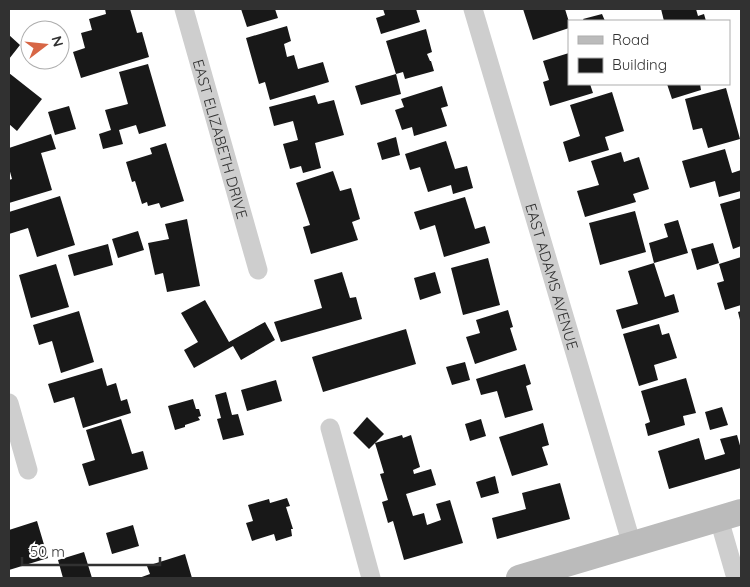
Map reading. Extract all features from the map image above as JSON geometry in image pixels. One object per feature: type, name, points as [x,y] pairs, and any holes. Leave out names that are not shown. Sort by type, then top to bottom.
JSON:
[{"type":"street","name":"EAST ELIZABETH DRIVE","points":[[184,9],[258,270]]},
{"type":"street","name":"EAST ADAMS AVENUE","points":[[472,9],[632,544]]},
{"type":"street","points":[[9,403],[28,470]]},
{"type":"street","points":[[330,428],[371,578]]},
{"type":"street","points":[[519,578],[730,516],[736,578]]},
{"type":"building","points":[[105,9],[130,9],[137,33],[142,32],[149,57],[81,78],[73,52],[85,48],[81,33],[92,30],[89,19],[106,14]]},
{"type":"building","points":[[241,9],[275,9],[278,18],[247,27]]},
{"type":"building","points":[[383,9],[416,9],[420,22],[381,34],[376,18],[385,15]]},
{"type":"building","points":[[523,9],[565,9],[568,20],[568,28],[533,40]]},
{"type":"building","points":[[661,9],[696,9],[698,16],[704,14],[706,20],[664,20]]},
{"type":"building","points":[[602,14],[605,20],[584,20]]},
{"type":"building","points":[[287,26],[291,41],[284,44],[287,57],[294,55],[298,69],[323,62],[329,82],[270,100],[265,82],[259,84],[246,38]]},
{"type":"building","points":[[426,29],[432,52],[427,54],[434,71],[405,79],[403,72],[396,74],[386,41]]},
{"type":"building","points":[[9,35],[20,45],[9,59]]},
{"type":"building","points":[[568,53],[568,85],[590,85],[593,93],[550,106],[543,82],[549,80],[543,61]]},
{"type":"building","points":[[148,64],[166,126],[139,134],[136,125],[119,130],[123,144],[103,149],[99,134],[111,130],[105,110],[128,104],[119,72]]},
{"type":"building","points":[[9,73],[42,99],[17,131],[9,124]]},
{"type":"building","points":[[396,74],[401,94],[361,105],[355,86]]},
{"type":"building","points":[[667,85],[700,85],[701,90],[672,99]]},
{"type":"building","points":[[442,86],[448,106],[441,108],[447,126],[414,136],[412,127],[402,130],[395,110],[404,107],[401,99]]},
{"type":"building","points":[[726,88],[740,139],[708,148],[702,128],[693,130],[685,99]]},
{"type":"building","points":[[612,92],[624,131],[605,137],[609,150],[569,162],[563,142],[580,136],[570,105]]},
{"type":"building","points":[[315,95],[318,104],[334,100],[344,135],[315,143],[321,168],[303,173],[301,166],[290,169],[283,144],[298,140],[293,121],[274,126],[269,107]]},
{"type":"building","points":[[69,106],[76,129],[55,135],[48,112]]},
{"type":"building","points":[[51,134],[56,149],[41,153],[52,190],[9,203],[9,180],[12,179],[9,168],[9,148]]},
{"type":"building","points":[[396,137],[400,155],[382,160],[377,143]]},
{"type":"building","points":[[446,141],[455,169],[467,166],[473,188],[453,194],[451,185],[428,192],[420,167],[410,170],[405,154]]},
{"type":"building","points":[[166,143],[184,201],[161,208],[159,203],[148,206],[147,202],[142,204],[135,181],[132,182],[126,162],[152,154],[150,148]]},
{"type":"building","points":[[725,149],[732,173],[741,170],[741,191],[719,197],[715,181],[690,188],[682,161]]},
{"type":"building","points":[[621,152],[624,162],[639,157],[649,189],[633,194],[636,202],[585,217],[577,191],[599,185],[591,161]]},
{"type":"building","points":[[333,171],[340,191],[351,188],[360,219],[352,222],[358,240],[311,254],[303,227],[310,225],[296,183]]},
{"type":"building","points":[[60,196],[75,245],[37,257],[28,228],[9,234],[9,212]]},
{"type":"building","points":[[465,197],[475,229],[485,226],[490,243],[444,257],[435,225],[420,230],[414,212]]},
{"type":"building","points":[[741,198],[741,246],[733,249],[720,204]]},
{"type":"building","points":[[635,211],[646,252],[600,265],[589,223]]},
{"type":"building","points":[[187,219],[200,286],[167,292],[163,273],[155,275],[148,243],[169,239],[165,224]]},
{"type":"building","points":[[678,220],[688,253],[654,263],[649,243],[668,237],[664,224]]},
{"type":"building","points":[[138,231],[144,250],[118,258],[112,239]]},
{"type":"building","points":[[713,243],[719,263],[697,270],[691,249]]},
{"type":"building","points":[[108,244],[113,265],[74,276],[68,255]]},
{"type":"building","points":[[741,257],[741,305],[725,310],[717,283],[724,281],[719,264]]},
{"type":"building","points":[[488,258],[500,305],[463,315],[451,268]]},
{"type":"building","points":[[654,263],[665,297],[674,294],[679,312],[622,329],[616,310],[638,304],[628,271]]},
{"type":"building","points":[[56,264],[69,307],[31,318],[19,275]]},
{"type":"building","points":[[342,272],[350,298],[356,297],[362,319],[281,342],[274,322],[322,308],[314,280]]},
{"type":"building","points":[[435,272],[441,293],[420,300],[414,278]]},
{"type":"building","points":[[205,300],[229,342],[265,322],[275,340],[241,360],[233,346],[194,368],[184,350],[198,342],[181,313]]},
{"type":"building","points":[[508,310],[513,327],[510,328],[517,350],[475,364],[466,337],[480,333],[476,320]]},
{"type":"building","points":[[79,311],[94,362],[61,373],[52,341],[39,345],[33,325]]},
{"type":"building","points":[[741,311],[741,324],[738,312]]},
{"type":"building","points":[[659,324],[662,335],[669,333],[677,358],[654,365],[658,380],[639,386],[623,334]]},
{"type":"building","points":[[406,329],[416,364],[323,392],[312,357]]},
{"type":"building","points":[[465,362],[470,380],[452,385],[446,367]]},
{"type":"building","points":[[525,364],[531,384],[526,386],[533,410],[505,418],[497,391],[481,395],[476,379]]},
{"type":"building","points":[[102,368],[107,386],[116,383],[121,401],[127,399],[131,413],[83,428],[74,397],[54,403],[48,384]]},
{"type":"building","points":[[686,378],[696,413],[683,416],[685,425],[648,436],[645,424],[650,422],[641,391]]},
{"type":"building","points":[[276,380],[282,401],[247,411],[241,390]]},
{"type":"building","points":[[226,392],[232,415],[238,414],[244,435],[223,440],[217,419],[221,418],[215,395]]},
{"type":"building","points":[[193,399],[196,409],[199,409],[201,416],[198,417],[200,420],[175,430],[168,406]]},
{"type":"building","points":[[722,407],[728,425],[710,430],[705,412]]},
{"type":"building","points":[[367,417],[384,434],[369,449],[353,433]]},
{"type":"building","points":[[121,419],[132,454],[143,451],[148,469],[89,486],[82,464],[95,460],[86,430]]},
{"type":"building","points":[[481,419],[486,436],[470,441],[465,424]]},
{"type":"building","points":[[543,423],[549,445],[542,447],[548,465],[512,476],[499,437]]},
{"type":"building","points":[[402,435],[403,438],[411,435],[420,467],[413,470],[414,474],[431,469],[436,485],[406,494],[413,516],[424,513],[427,525],[441,520],[436,504],[450,500],[463,543],[404,560],[393,521],[388,523],[382,502],[388,500],[380,474],[384,473],[375,443]]},
{"type":"building","points":[[737,435],[741,449],[741,468],[669,489],[658,451],[699,438],[705,460],[725,454],[720,439]]},
{"type":"building","points":[[495,476],[499,493],[481,498],[476,482]]},
{"type":"building","points":[[560,483],[570,519],[497,539],[492,518],[526,509],[522,493]]},
{"type":"building","points":[[287,498],[290,506],[286,507],[293,529],[291,529],[292,536],[276,541],[274,534],[252,541],[246,523],[253,521],[248,505],[269,499],[270,503]]},
{"type":"building","points":[[37,521],[48,558],[9,570],[9,530]]},
{"type":"building","points":[[133,525],[139,546],[112,554],[106,533]]},
{"type":"building","points":[[84,552],[92,578],[63,578],[58,560]]},
{"type":"building","points":[[185,554],[192,578],[139,578],[150,574],[147,566]]}]
